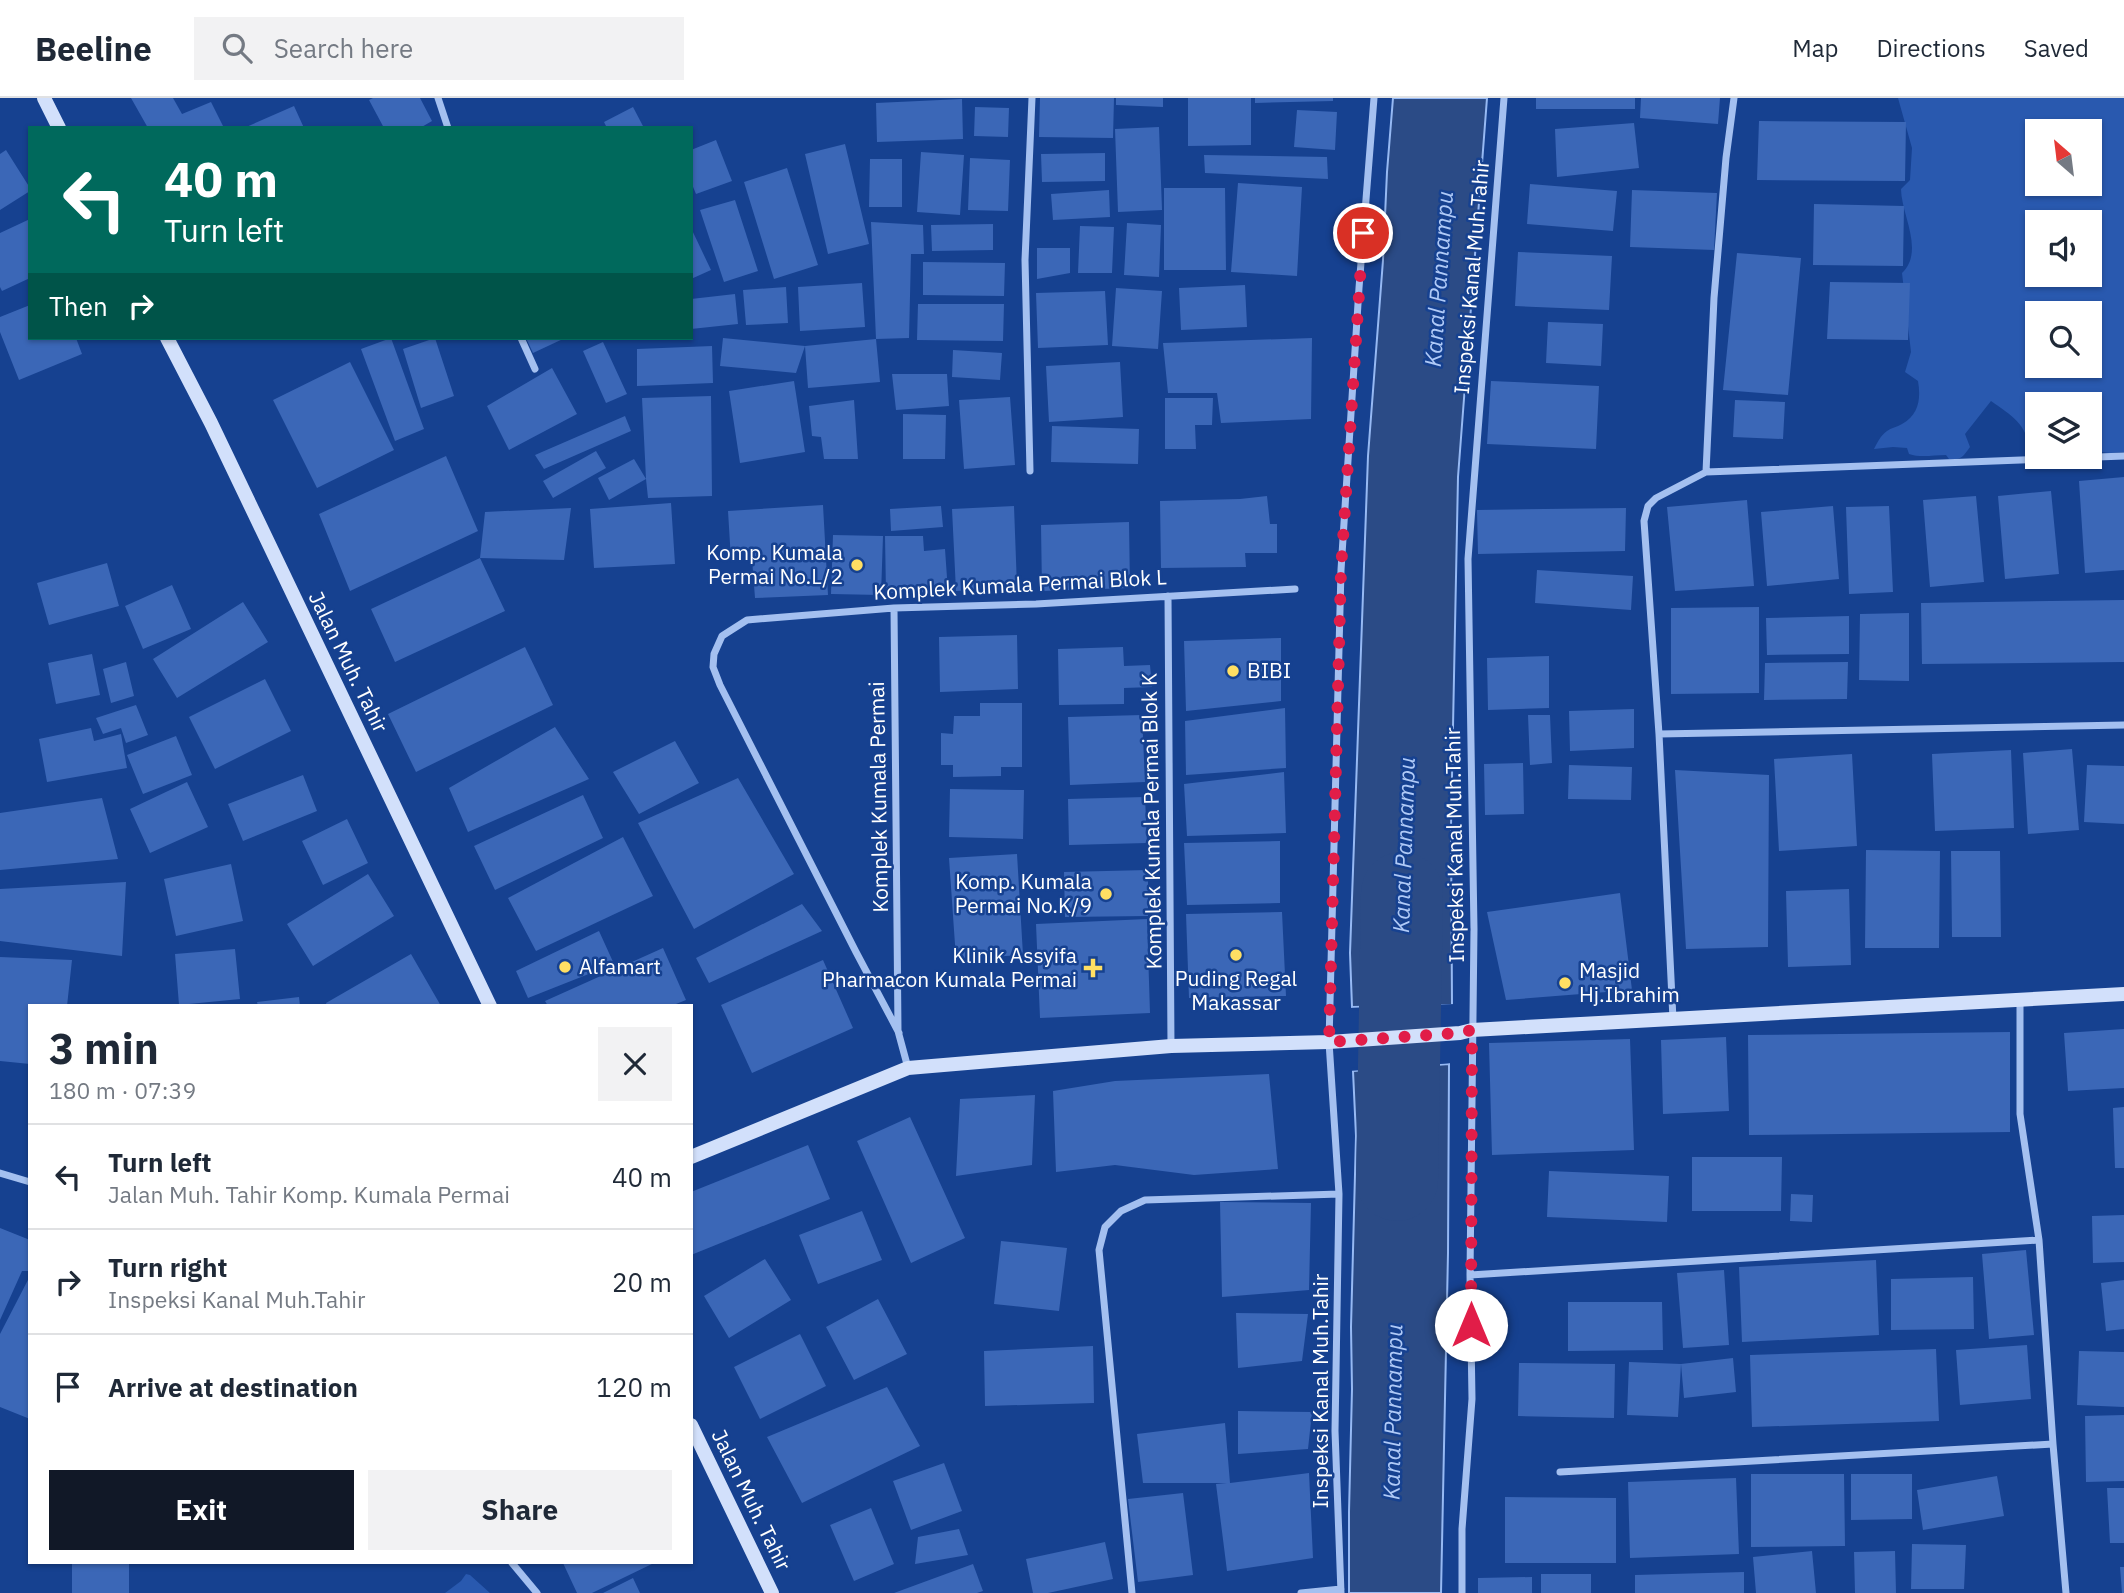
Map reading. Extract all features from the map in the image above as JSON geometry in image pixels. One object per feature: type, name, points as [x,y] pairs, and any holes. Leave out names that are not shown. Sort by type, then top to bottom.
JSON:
[{"type":"street","points":[[44,98],[58,126]]},
{"type":"street","points":[[438,98],[447,126]]},
{"type":"street","points":[[1030,471],[1025,260],[1032,98]]},
{"type":"street","name":"Inspeksi Kanal Muh.Tahir","points":[[1341,1591],[1335,1431],[1339,1194],[1329,1042],[1341,570],[1374,98]]},
{"type":"street","name":"Inspeksi Kanal Muh.Tahir","points":[[1462,1593],[1462,1529],[1472,1399],[1466,1031],[1474,929],[1468,559],[1504,98]]},
{"type":"street","points":[[1706,472],[1714,299],[1734,98]]},
{"type":"street","name":"Jalan Muh. Tahir","points":[[168,340],[211,423],[489,1004]]},
{"type":"street","points":[[522,340],[535,369]]},
{"type":"street","points":[[1673,1020],[1659,734],[1644,521],[1648,506],[1656,498],[1706,472],[2124,456]]},
{"type":"street","name":"Komplek Kumala Permai Blok L","points":[[899,1032],[720,685],[713,667],[714,654],[722,636],[747,620],[894,608],[1036,604],[1295,589]]},
{"type":"street","name":"Komplek Kumala Permai Blok K","points":[[1168,596],[1171,1046]]},
{"type":"street","name":"Komplek Kumala Permai","points":[[894,608],[899,1032],[908,1068]]},
{"type":"street","points":[[1659,734],[2124,725]]},
{"type":"street","points":[[693,1156],[908,1068],[1171,1046],[1329,1042],[1466,1031],[2124,994]]},
{"type":"street","points":[[2020,1000],[2021,1114],[2039,1240],[2066,1593]]},
{"type":"street","points":[[0,1174],[28,1181]]},
{"type":"street","points":[[1132,1593],[1100,1250],[1105,1227],[1121,1211],[1144,1200],[1339,1194]]},
{"type":"street","points":[[1471,1275],[2039,1240]]},
{"type":"street","name":"Jalan Muh. Tahir","points":[[693,1429],[772,1593]]},
{"type":"street","points":[[1560,1472],[2053,1444]]},
{"type":"street","points":[[513,1564],[537,1593]]},
{"type":"street","points":[[1301,1593],[1341,1591]]},
{"type":"shaded area","points":[[1898,98],[2124,98],[2124,452],[2102,452],[2102,392],[2025,392],[2025,433],[2017,421],[1991,401],[1965,434],[1970,447],[1959,458],[1949,459],[1946,455],[1914,455],[1909,454],[1907,448],[1874,449],[1885,433],[1912,416],[1919,400],[1918,381],[1905,372],[1911,352],[1902,273],[1909,264],[1912,243],[1901,189],[1910,180],[1912,148]]},
{"type":"shaded area","points":[[466,1574],[470,1575],[490,1593],[445,1593]]},
{"type":"water","points":[[1393,98],[1487,98],[1458,477],[1451,827],[1452,1005],[1352,1007],[1350,953],[1368,456]]},
{"type":"water","points":[[1449,1064],[1441,1593],[1349,1593],[1356,1136],[1353,1071]]},
{"type":"pier","points":[[1455,1004],[1452,1008],[1352,1011],[1349,1008]]},
{"type":"pier","points":[[1448,1060],[1452,1063],[1349,1071],[1352,1068]]},
{"type":"building","points":[[131,98],[173,98],[182,114],[211,102],[223,126],[147,126]]},
{"type":"building","points":[[420,98],[432,121],[423,126],[383,126],[369,100]]},
{"type":"building","points":[[1040,98],[1114,98],[1113,138],[1039,137]]},
{"type":"building","points":[[1116,98],[1163,98],[1163,107],[1116,105]]},
{"type":"building","points":[[1188,98],[1251,98],[1251,145],[1188,146]]},
{"type":"building","points":[[1255,98],[1333,98],[1333,101],[1255,103]]},
{"type":"building","points":[[1536,98],[1635,98],[1635,109],[1536,109]]},
{"type":"building","points":[[1641,98],[1720,98],[1718,124],[1640,118]]},
{"type":"building","points":[[962,99],[963,139],[877,142],[876,103]]},
{"type":"building","points":[[294,106],[303,126],[249,126]]},
{"type":"building","points":[[633,107],[643,126],[606,126],[604,122]]},
{"type":"building","points":[[975,107],[1009,108],[1008,137],[974,136]]},
{"type":"building","points":[[1297,110],[1337,112],[1335,150],[1294,147]]},
{"type":"building","points":[[1759,121],[1906,122],[1905,181],[1757,180]]},
{"type":"building","points":[[1634,123],[1639,168],[1557,177],[1555,129]]},
{"type":"building","points":[[1159,127],[1162,210],[1118,212],[1115,129]]},
{"type":"building","points":[[716,140],[732,181],[696,194],[693,187],[693,149]]},
{"type":"building","points":[[845,144],[869,244],[828,254],[805,154]]},
{"type":"building","points":[[6,150],[28,185],[28,192],[0,210],[0,154]]},
{"type":"building","points":[[921,152],[964,155],[960,215],[917,212]]},
{"type":"building","points":[[1105,153],[1105,181],[1042,182],[1041,154]]},
{"type":"building","points":[[1204,155],[1327,157],[1328,179],[1205,173]]},
{"type":"building","points":[[970,158],[1010,160],[1008,211],[968,210]]},
{"type":"building","points":[[870,159],[902,159],[902,207],[869,207]]},
{"type":"building","points":[[787,168],[818,265],[774,279],[744,182]]},
{"type":"building","points":[[1238,183],[1302,187],[1297,276],[1231,272]]},
{"type":"building","points":[[1530,184],[1617,191],[1613,231],[1527,224]]},
{"type":"building","points":[[1164,188],[1225,188],[1226,270],[1164,270]]},
{"type":"building","points":[[1109,190],[1110,217],[1053,220],[1051,194]]},
{"type":"building","points":[[1632,190],[1717,193],[1714,250],[1630,247]]},
{"type":"building","points":[[735,200],[758,271],[724,282],[700,210]]},
{"type":"building","points":[[1814,204],[1904,206],[1903,266],[1813,265]]},
{"type":"building","points":[[28,220],[28,279],[2,291],[0,287],[0,233]]},
{"type":"building","points":[[871,222],[923,225],[924,254],[911,254],[909,338],[876,339]]},
{"type":"building","points":[[1127,223],[1161,225],[1159,277],[1124,275]]},
{"type":"building","points":[[993,224],[993,250],[932,251],[931,225]]},
{"type":"building","points":[[1080,226],[1114,227],[1112,273],[1078,273]]},
{"type":"building","points":[[693,232],[711,270],[693,278]]},
{"type":"building","points":[[1037,248],[1070,248],[1070,273],[1037,279]]},
{"type":"building","points":[[1518,252],[1612,256],[1609,310],[1515,306]]},
{"type":"building","points":[[1737,253],[1801,258],[1788,395],[1723,390]]},
{"type":"building","points":[[923,262],[1005,263],[1004,296],[923,295]]},
{"type":"building","points":[[1830,282],[1910,283],[1908,340],[1827,339]]},
{"type":"building","points":[[862,283],[865,327],[800,331],[798,287]]},
{"type":"building","points":[[1245,285],[1247,327],[1181,330],[1179,288]]},
{"type":"building","points":[[786,287],[788,323],[746,325],[743,290]]},
{"type":"building","points":[[1116,288],[1162,291],[1158,349],[1112,346]]},
{"type":"building","points":[[1105,291],[1108,345],[1038,348],[1036,293]]},
{"type":"building","points":[[735,294],[738,324],[693,329],[693,299]]},
{"type":"building","points":[[918,304],[1004,304],[1003,341],[917,340]]},
{"type":"building","points":[[28,306],[28,340],[77,340],[82,354],[19,380],[0,332],[0,317]]},
{"type":"building","points":[[1548,322],[1603,324],[1601,366],[1546,363]]},
{"type":"building","points":[[723,338],[805,346],[796,373],[720,366]]},
{"type":"building","points":[[1312,338],[1311,419],[1221,423],[1217,393],[1168,393],[1163,343]]},
{"type":"building","points":[[876,339],[880,382],[808,388],[805,346]]},
{"type":"building","points":[[392,340],[424,429],[395,441],[361,349]]},
{"type":"building","points":[[436,340],[454,396],[421,408],[403,349]]},
{"type":"building","points":[[527,340],[561,340],[533,353]]},
{"type":"building","points":[[603,342],[627,394],[606,403],[583,351]]},
{"type":"building","points":[[712,346],[713,383],[637,386],[637,349]]},
{"type":"building","points":[[953,350],[1002,353],[1000,380],[952,377]]},
{"type":"building","points":[[350,362],[394,450],[317,488],[273,400]]},
{"type":"building","points":[[1120,362],[1123,417],[1049,422],[1046,366]]},
{"type":"building","points":[[552,368],[577,414],[509,450],[487,406]]},
{"type":"building","points":[[892,374],[947,374],[949,406],[896,410]]},
{"type":"building","points":[[794,381],[805,452],[740,463],[729,391]]},
{"type":"building","points":[[1491,381],[1599,386],[1596,449],[1487,444]]},
{"type":"building","points":[[711,396],[712,496],[648,498],[642,398]]},
{"type":"building","points":[[1010,397],[1015,465],[964,469],[959,400]]},
{"type":"building","points":[[1165,398],[1213,398],[1212,425],[1195,425],[1196,449],[1165,449]]},
{"type":"building","points":[[854,400],[858,459],[824,459],[821,437],[812,436],[809,406]]},
{"type":"building","points":[[1735,400],[1785,402],[1783,439],[1733,437]]},
{"type":"building","points":[[903,414],[946,415],[945,459],[903,459]]},
{"type":"building","points":[[625,416],[631,431],[544,469],[535,455]]},
{"type":"building","points":[[1052,426],[1139,429],[1138,464],[1051,462]]},
{"type":"building","points":[[596,451],[606,468],[553,498],[543,481]]},
{"type":"building","points":[[446,456],[478,531],[350,591],[319,514]]},
{"type":"building","points":[[634,459],[646,479],[609,500],[598,478]]},
{"type":"building","points":[[2124,477],[2124,570],[2085,573],[2079,481]]},
{"type":"building","points":[[2051,491],[2059,574],[2005,579],[1998,496]]},
{"type":"building","points":[[1267,496],[1270,524],[1277,524],[1277,553],[1245,553],[1246,567],[1161,568],[1160,501]]},
{"type":"building","points":[[1976,496],[1984,582],[1930,587],[1923,500]]},
{"type":"building","points":[[1747,500],[1754,586],[1675,591],[1667,507]]},
{"type":"building","points":[[671,503],[675,564],[594,568],[590,509]]},
{"type":"building","points":[[823,505],[828,595],[755,598],[752,559],[731,560],[728,511]]},
{"type":"building","points":[[941,506],[943,527],[891,531],[890,509]]},
{"type":"building","points":[[1014,506],[1017,587],[956,591],[952,509]]},
{"type":"building","points":[[1833,506],[1839,579],[1767,586],[1761,512]]},
{"type":"building","points":[[1889,506],[1893,592],[1849,594],[1846,507]]},
{"type":"building","points":[[571,508],[564,560],[480,558],[485,512]]},
{"type":"building","points":[[1626,508],[1625,551],[1478,554],[1477,510]]},
{"type":"building","points":[[1129,522],[1130,588],[1042,591],[1041,525]]},
{"type":"building","name":"Komp. Kumala Permai No.L/2","points":[[833,535],[883,536],[881,595],[831,594]]},
{"type":"building","points":[[885,536],[923,536],[924,551],[945,549],[948,592],[886,593]]},
{"type":"building","points":[[480,558],[505,611],[395,662],[371,609]]},
{"type":"building","points":[[107,563],[119,606],[49,625],[37,583]]},
{"type":"building","points":[[1537,570],[1633,576],[1631,610],[1535,603]]},
{"type":"building","points":[[172,585],[191,629],[143,649],[125,606]]},
{"type":"building","points":[[2124,600],[2124,662],[1922,664],[1921,603]]},
{"type":"building","points":[[243,602],[268,642],[177,698],[153,659]]},
{"type":"building","points":[[1759,607],[1759,693],[1671,694],[1671,608]]},
{"type":"building","points":[[1909,613],[1909,681],[1859,680],[1860,614]]},
{"type":"building","points":[[1849,616],[1849,654],[1767,655],[1766,618]]},
{"type":"building","points":[[1017,635],[1018,689],[940,692],[939,637]]},
{"type":"building","name":"BIBI","points":[[1281,638],[1281,701],[1186,711],[1184,641]]},
{"type":"building","points":[[525,647],[553,705],[416,772],[388,714]]},
{"type":"building","points":[[1123,647],[1124,666],[1150,665],[1152,687],[1124,688],[1124,704],[1059,705],[1058,649]]},
{"type":"building","points":[[92,654],[100,695],[56,704],[48,663]]},
{"type":"building","points":[[1549,656],[1549,708],[1488,710],[1487,658]]},
{"type":"building","points":[[126,662],[134,696],[111,703],[103,669]]},
{"type":"building","points":[[1848,662],[1847,699],[1764,700],[1765,663]]},
{"type":"building","points":[[265,679],[291,731],[215,769],[189,717]]},
{"type":"building","points":[[980,703],[1022,703],[1022,767],[1001,767],[1001,776],[953,777],[953,765],[941,765],[941,733],[953,734],[954,716],[980,716]]},
{"type":"building","points":[[136,705],[148,735],[126,743],[121,728],[103,734],[96,718]]},
{"type":"building","points":[[1285,708],[1286,768],[1186,775],[1185,721]]},
{"type":"building","points":[[1634,709],[1634,748],[1570,751],[1569,711]]},
{"type":"building","points":[[1142,715],[1145,782],[1070,785],[1068,717]]},
{"type":"building","points":[[1528,715],[1550,715],[1552,763],[1530,765]]},
{"type":"building","points":[[555,727],[589,779],[468,832],[449,788]]},
{"type":"building","points":[[91,728],[94,741],[121,734],[127,768],[47,782],[39,739]]},
{"type":"building","points":[[176,736],[192,775],[143,794],[127,755]]},
{"type":"building","points":[[675,741],[699,783],[639,814],[613,772]]},
{"type":"building","points":[[2072,749],[2079,830],[2028,834],[2023,753]]},
{"type":"building","points":[[2011,750],[2014,828],[1935,831],[1932,754]]},
{"type":"building","points":[[1852,754],[1857,846],[1779,851],[1774,759]]},
{"type":"building","points":[[1523,763],[1524,814],[1485,815],[1484,764]]},
{"type":"building","points":[[1569,765],[1632,767],[1631,800],[1568,799]]},
{"type":"building","points":[[2087,765],[2124,766],[2124,824],[2084,822]]},
{"type":"building","points":[[1675,770],[1769,775],[1768,947],[1686,949]]},
{"type":"building","points":[[1284,772],[1286,833],[1187,836],[1184,784]]},
{"type":"building","points":[[303,775],[317,811],[243,841],[228,804]]},
{"type":"building","points":[[738,778],[794,874],[694,929],[638,823]]},
{"type":"building","points":[[187,782],[208,827],[150,853],[130,809]]},
{"type":"building","points":[[950,789],[1024,790],[1023,839],[949,837]]},
{"type":"building","points":[[583,795],[603,838],[495,890],[474,846]]},
{"type":"building","points":[[1145,797],[1147,843],[1069,845],[1068,799]]},
{"type":"building","points":[[102,798],[118,859],[0,870],[0,813]]},
{"type":"building","points":[[347,819],[368,863],[323,885],[302,841]]},
{"type":"building","points":[[623,837],[653,896],[536,951],[508,898]]},
{"type":"building","points":[[1280,841],[1280,903],[1187,905],[1184,843]]},
{"type":"building","points":[[1866,850],[1940,851],[1939,948],[1865,948]]},
{"type":"building","points":[[1951,851],[2000,851],[2001,937],[1952,937]]},
{"type":"building","points":[[1017,854],[1023,955],[956,959],[949,858]]},
{"type":"building","points":[[231,864],[243,921],[176,936],[164,879]]},
{"type":"building","name":"Komp. Kumala Permai No.K/9","points":[[1148,870],[1148,916],[1065,917],[1064,872]]},
{"type":"building","points":[[368,874],[394,916],[313,966],[287,924]]},
{"type":"building","points":[[126,882],[122,956],[0,941],[0,889]]},
{"type":"building","points":[[1849,889],[1851,965],[1788,967],[1786,891]]},
{"type":"building","points":[[1620,893],[1632,990],[1506,1000],[1487,912]]},
{"type":"building","points":[[802,904],[822,931],[709,983],[696,958]]},
{"type":"building","name":"Puding Regal Makassar","points":[[1282,912],[1286,996],[1189,998],[1186,914]]},
{"type":"building","name":"Klinik Assyifa Pharmacon Kumala Permai","points":[[1147,919],[1150,1013],[1040,1018],[1036,924]]},
{"type":"building","name":"Alfamart","points":[[599,931],[614,964],[528,998],[516,971]]},
{"type":"building","points":[[663,948],[686,1000],[676,1004],[547,1004],[545,1001]]},
{"type":"building","points":[[235,949],[240,999],[179,1004],[175,954]]},
{"type":"building","points":[[411,954],[440,1004],[326,1004]]},
{"type":"building","points":[[0,957],[72,960],[67,1004],[28,1004],[28,1064],[0,1061]]},
{"type":"building","points":[[823,960],[853,1028],[752,1073],[721,1005]]},
{"type":"building","points":[[299,997],[300,1004],[258,1004]]},
{"type":"building","points":[[2124,1029],[2124,1088],[2068,1091],[2064,1033]]},
{"type":"building","points":[[2010,1032],[2010,1132],[1749,1135],[1748,1035]]},
{"type":"building","points":[[1726,1037],[1729,1111],[1663,1114],[1661,1040]]},
{"type":"building","points":[[1630,1039],[1634,1150],[1492,1155],[1489,1043]]},
{"type":"building","points":[[1269,1074],[1278,1169],[1194,1175],[1115,1165],[1056,1172],[1053,1091],[1115,1081]]},
{"type":"building","points":[[1035,1095],[1032,1165],[956,1176],[960,1099]]},
{"type":"building","points":[[2124,1107],[2124,1168],[2115,1168],[2113,1108]]},
{"type":"building","points":[[910,1117],[965,1238],[911,1263],[857,1141]]},
{"type":"building","points":[[808,1145],[830,1199],[693,1254],[693,1191]]},
{"type":"building","points":[[1692,1157],[1782,1157],[1781,1211],[1692,1211]]},
{"type":"building","points":[[1549,1171],[1669,1176],[1667,1222],[1547,1217]]},
{"type":"building","points":[[1791,1194],[1813,1195],[1812,1222],[1790,1221]]},
{"type":"building","points":[[1220,1202],[1311,1203],[1309,1290],[1222,1297]]},
{"type":"building","points":[[862,1211],[882,1260],[818,1284],[799,1235]]},
{"type":"building","points":[[2124,1215],[2124,1262],[2093,1263],[2092,1216]]},
{"type":"building","points":[[0,1228],[28,1239],[28,1271],[22,1271],[0,1320]]},
{"type":"building","points":[[1001,1241],[1067,1248],[1059,1311],[994,1304]]},
{"type":"building","points":[[2026,1250],[2034,1335],[1989,1339],[1982,1254]]},
{"type":"building","points":[[765,1259],[791,1300],[729,1338],[704,1296]]},
{"type":"building","points":[[1876,1260],[1879,1335],[1742,1342],[1739,1267]]},
{"type":"building","points":[[1724,1270],[1729,1345],[1683,1348],[1677,1273]]},
{"type":"building","points":[[1973,1277],[1974,1329],[1891,1330],[1891,1279]]},
{"type":"building","points":[[28,1280],[28,1418],[0,1407],[0,1334]]},
{"type":"building","points":[[2124,1280],[2124,1329],[2106,1331],[2101,1283]]},
{"type":"building","points":[[878,1299],[907,1354],[854,1380],[826,1327]]},
{"type":"building","points":[[1568,1302],[1662,1302],[1663,1350],[1568,1351]]},
{"type":"building","points":[[1236,1313],[1308,1314],[1302,1361],[1238,1368]]},
{"type":"building","points":[[800,1334],[826,1386],[760,1419],[734,1367]]},
{"type":"building","points":[[2027,1345],[2031,1399],[1960,1405],[1956,1350]]},
{"type":"building","points":[[1093,1346],[1094,1403],[985,1406],[984,1351]]},
{"type":"building","points":[[1936,1349],[1939,1421],[1752,1427],[1750,1355]]},
{"type":"building","points":[[2079,1351],[2124,1352],[2124,1407],[2077,1405]]},
{"type":"building","points":[[1733,1358],[1736,1392],[1684,1398],[1681,1364]]},
{"type":"building","points":[[1629,1362],[1681,1364],[1678,1417],[1627,1415]]},
{"type":"building","points":[[1519,1363],[1615,1364],[1614,1418],[1518,1416]]},
{"type":"building","points":[[887,1387],[920,1446],[802,1503],[767,1437]]},
{"type":"building","points":[[1238,1411],[1312,1412],[1308,1449],[1238,1454]]},
{"type":"building","points":[[2124,1415],[2124,1481],[2086,1482],[2085,1416]]},
{"type":"building","points":[[1225,1423],[1230,1483],[1309,1473],[1313,1558],[1227,1571],[1216,1484],[1227,1483],[1143,1483],[1137,1434]]},
{"type":"building","points":[[944,1463],[962,1511],[911,1530],[893,1481]]},
{"type":"building","points":[[1751,1474],[1844,1474],[1845,1546],[1751,1547]]},
{"type":"building","points":[[1851,1474],[1912,1474],[1912,1519],[1851,1520]]},
{"type":"building","points":[[1997,1476],[2004,1516],[1923,1530],[1917,1490]]},
{"type":"building","points":[[1736,1478],[1739,1554],[1630,1558],[1628,1482]]},
{"type":"building","points":[[2107,1488],[2124,1488],[2124,1543],[2110,1543]]},
{"type":"building","points":[[1183,1493],[1193,1575],[1138,1582],[1128,1499]]},
{"type":"building","points":[[1505,1497],[1616,1498],[1616,1563],[1505,1563]]},
{"type":"building","points":[[871,1508],[894,1564],[854,1581],[830,1525]]},
{"type":"building","points":[[959,1529],[968,1555],[915,1564],[918,1537]]},
{"type":"building","points":[[1105,1542],[1113,1579],[1048,1593],[1033,1593],[1026,1559]]},
{"type":"building","points":[[1912,1544],[1966,1545],[1964,1589],[1911,1589]]},
{"type":"building","points":[[1812,1551],[1816,1593],[1756,1593],[1753,1557]]},
{"type":"building","points":[[1895,1551],[1896,1593],[1855,1593],[1854,1552]]},
{"type":"building","points":[[72,1564],[129,1564],[129,1593],[72,1593]]},
{"type":"building","points":[[563,1564],[652,1564],[592,1593],[577,1593]]},
{"type":"building","points":[[973,1564],[983,1591],[894,1593]]},
{"type":"building","points":[[2120,1567],[2124,1567],[2124,1593],[2122,1593]]},
{"type":"building","points":[[1744,1572],[1744,1593],[1635,1593],[1635,1575]]},
{"type":"building","points":[[1541,1574],[1591,1574],[1591,1593],[1541,1593]]},
{"type":"building","points":[[1532,1577],[1532,1593],[1478,1593],[1478,1578]]},
{"type":"building","points":[[633,1578],[640,1593],[603,1593]]},
{"type":"waterway","name":"Kanal Pannampu","points":[[1397,1180],[1402,893]]},
{"type":"place","name":"Komp. Kumala Permai No.L/2","points":[[857,565]]},
{"type":"place","name":"BIBI","points":[[1233,671]]},
{"type":"place","name":"Komp. Kumala Permai No.K/9","points":[[1106,894]]},
{"type":"place","name":"Puding Regal Makassar","points":[[1236,955]]},
{"type":"place","name":"Alfamart","points":[[565,967]]},
{"type":"place","name":"Klinik Assyifa Pharmacon Kumala Permai","points":[[1093,968]]},
{"type":"place","name":"Masjid Hj.Ibrahim","points":[[1565,983]]},
{"type":"route","points":[[1363,233],[1341,570],[1329,1042],[1472,1030],[1471,1325]]}]
